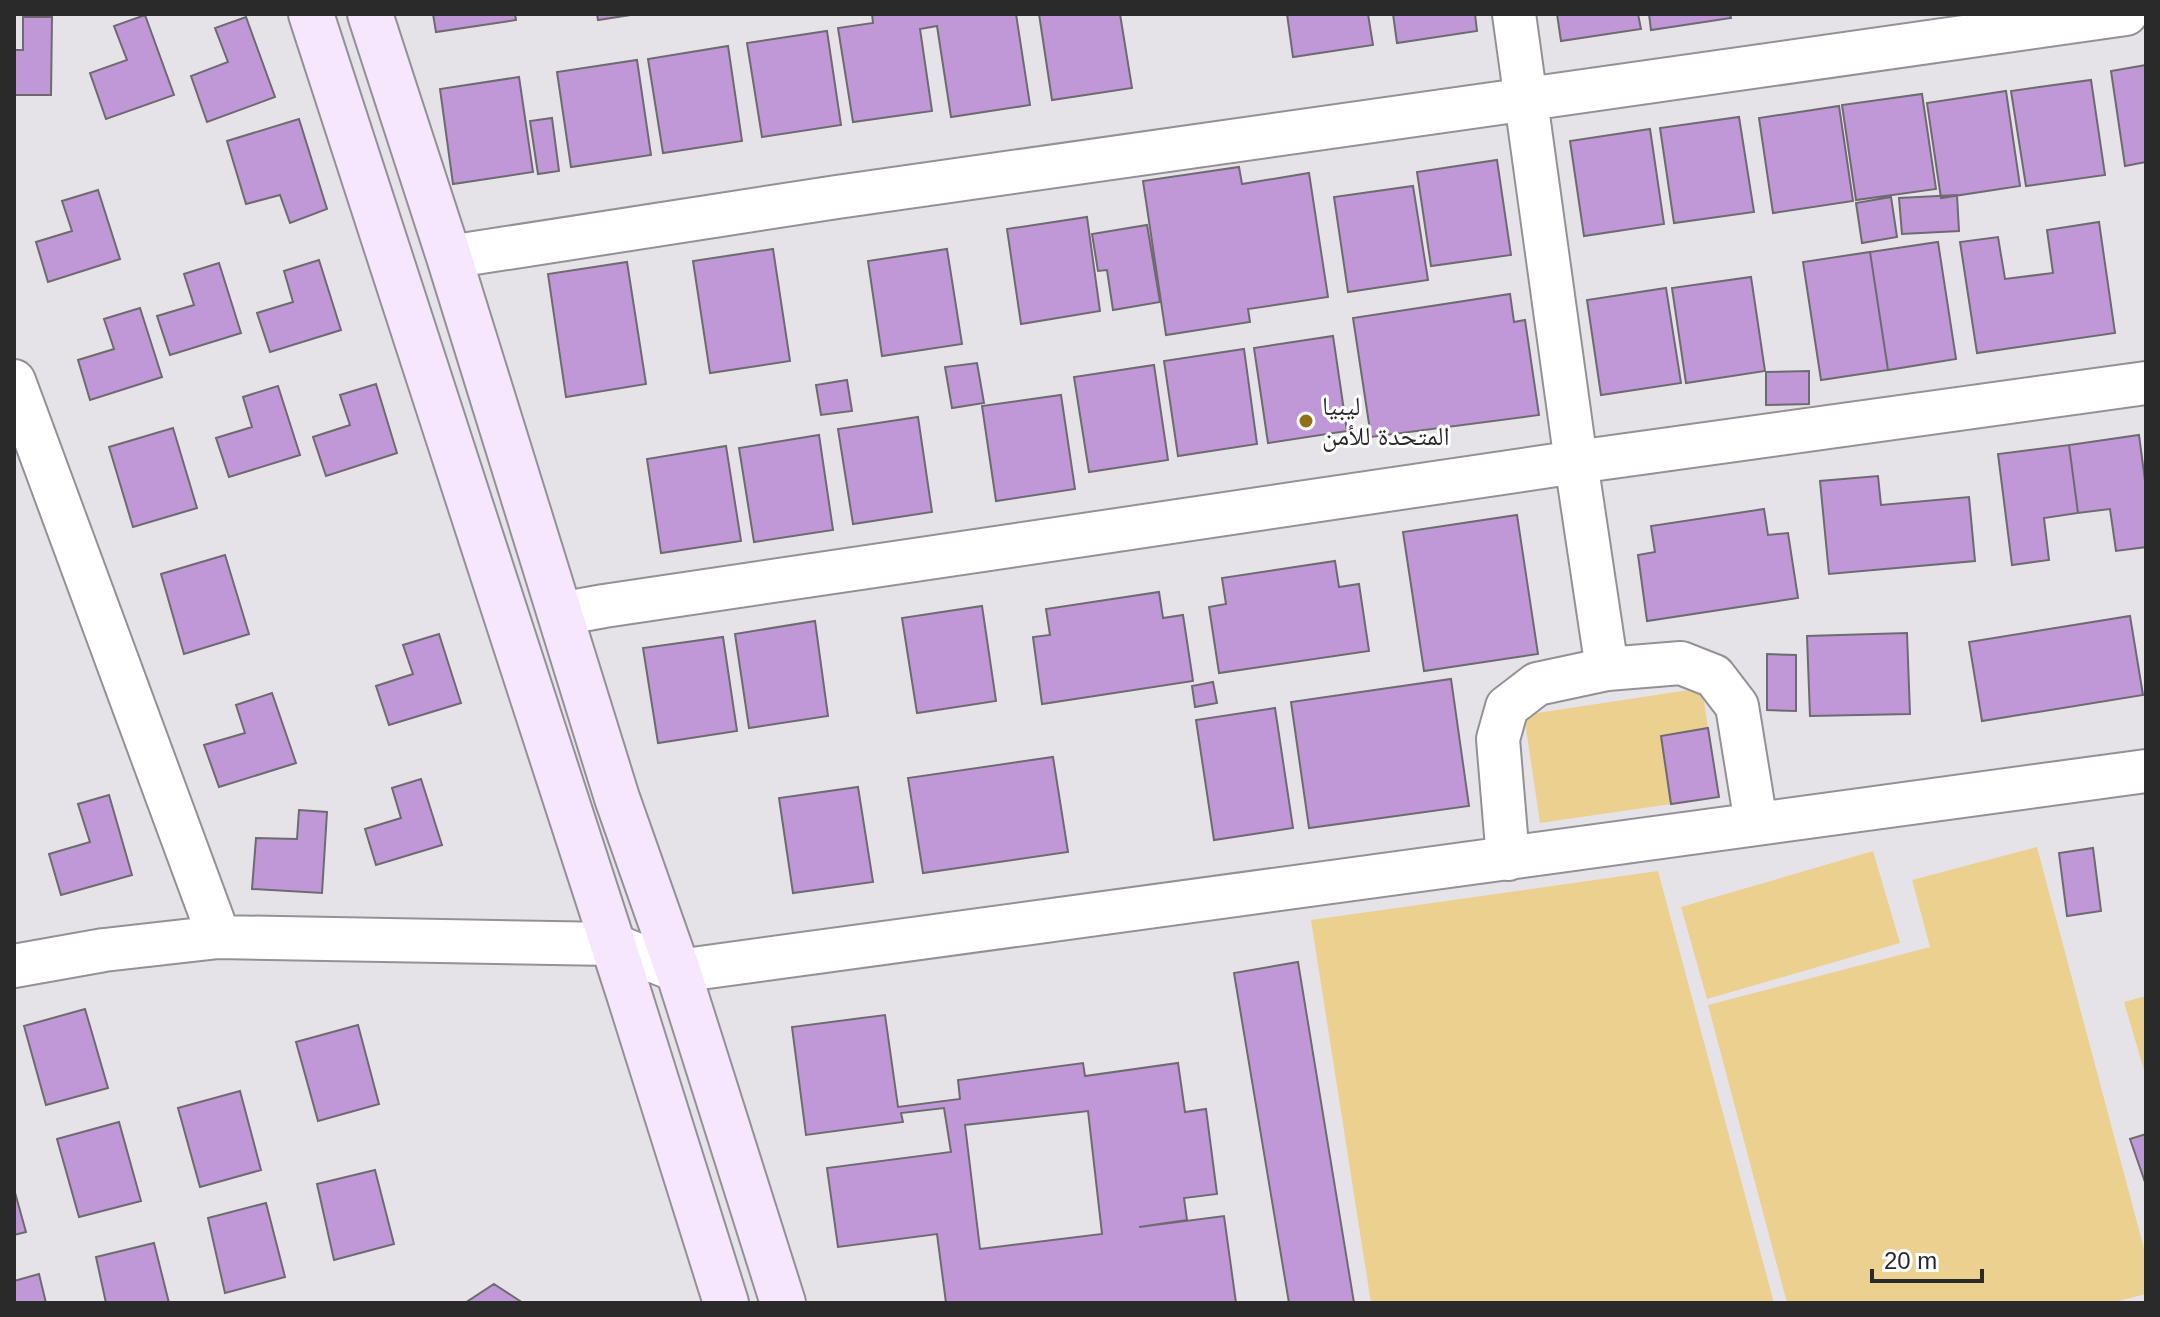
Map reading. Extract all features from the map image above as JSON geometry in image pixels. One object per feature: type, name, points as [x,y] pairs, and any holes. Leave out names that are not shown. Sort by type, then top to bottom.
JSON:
[{"type":"street","points":[[311,14],[726,1303]]},
{"type":"street","points":[[370,14],[617,798],[678,971],[783,1303]]},
{"type":"street","points":[[1514,14],[1607,669]]},
{"type":"street","points":[[449,257],[837,197],[2126,14]]},
{"type":"street","points":[[14,381],[219,937]]},
{"type":"street","points":[[560,614],[1576,462],[2146,383]]},
{"type":"street","points":[[1508,859],[1498,739],[1507,707],[1537,684],[1607,669],[1681,663],[1714,676],[1737,706],[1756,823]]},
{"type":"street","points":[[14,966],[104,950],[219,937],[611,944],[678,971],[2146,771]]},
{"type":"street","points":[[570,812],[617,798]]},
{"type":"shaded area","points":[[1702,688],[1708,728],[1661,736],[1671,804],[1540,823],[1524,715]]},
{"type":"shaded area","points":[[2037,847],[2146,1256],[2146,1294],[2111,1303],[1787,1303],[1708,1005],[1930,947],[1912,880]]},
{"type":"shaded area","points":[[1873,851],[1900,943],[1707,999],[1681,907]]},
{"type":"shaded area","points":[[1658,871],[1774,1303],[1371,1303],[1311,920]]},
{"type":"shaded area","points":[[2146,996],[2146,1077],[2124,1002]]},
{"type":"building","points":[[433,14],[515,14],[516,20],[436,32]]},
{"type":"building","points":[[597,14],[637,14],[598,20]]},
{"type":"building","points":[[872,14],[1016,14],[1030,105],[951,117],[937,26],[920,29],[932,111],[853,122],[838,28],[873,23]]},
{"type":"building","points":[[1039,14],[1120,14],[1132,88],[1052,100]]},
{"type":"building","points":[[1287,14],[1368,14],[1373,45],[1293,57]]},
{"type":"building","points":[[1393,14],[1475,14],[1477,31],[1397,43]]},
{"type":"building","points":[[1557,14],[1638,14],[1641,29],[1561,41]]},
{"type":"building","points":[[1649,14],[1730,14],[1731,18],[1651,30]]},
{"type":"building","points":[[145,15],[174,95],[106,119],[90,73],[127,60],[114,26]]},
{"type":"building","points":[[23,17],[52,17],[51,95],[14,95],[14,50],[23,50]]},
{"type":"building","points":[[246,17],[275,97],[207,122],[191,76],[228,62],[215,28]]},
{"type":"building","points":[[827,31],[841,125],[762,137],[747,43]]},
{"type":"building","points":[[728,46],[742,141],[663,153],[648,59]]},
{"type":"building","points":[[637,60],[651,155],[571,167],[557,72]]},
{"type":"building","points":[[2146,65],[2146,162],[2125,166],[2111,71]]},
{"type":"building","points":[[519,77],[533,172],[453,184],[440,89]]},
{"type":"building","points":[[2091,80],[2105,175],[2026,186],[2011,91]]},
{"type":"building","points":[[2006,91],[2020,186],[1941,198],[1927,103]]},
{"type":"building","points":[[1922,94],[1936,189],[1856,200],[1842,105]]},
{"type":"building","points":[[1839,106],[1853,201],[1773,213],[1759,118]]},
{"type":"building","points":[[1739,117],[1754,212],[1674,223],[1660,128]]},
{"type":"building","points":[[552,118],[559,171],[538,174],[530,121]]},
{"type":"building","points":[[299,119],[327,209],[290,223],[280,195],[246,204],[227,141]]},
{"type":"building","points":[[1650,129],[1664,224],[1584,236],[1570,141]]},
{"type":"building","points":[[1497,160],[1511,255],[1431,266],[1417,172]]},
{"type":"building","points":[[1239,167],[1242,184],[1309,173],[1328,297],[1248,309],[1250,322],[1166,335],[1143,181]]},
{"type":"building","points":[[1413,186],[1428,280],[1348,292],[1334,197]]},
{"type":"building","points":[[98,190],[120,259],[48,282],[36,242],[72,231],[62,201]]},
{"type":"building","points":[[1957,195],[1959,231],[1902,234],[1899,198]]},
{"type":"building","points":[[1891,197],[1897,237],[1862,243],[1856,203]]},
{"type":"building","points":[[1087,217],[1100,311],[1021,324],[1007,229]]},
{"type":"building","points":[[2099,222],[2115,333],[1977,353],[1960,242],[1998,237],[2005,279],[2053,273],[2047,230]]},
{"type":"building","points":[[1147,225],[1160,302],[1113,310],[1107,270],[1098,271],[1092,234]]},
{"type":"building","points":[[1938,242],[1956,359],[1888,370],[1870,252]]},
{"type":"building","points":[[773,249],[790,361],[710,373],[693,261]]},
{"type":"building","points":[[947,249],[962,344],[882,356],[868,261]]},
{"type":"building","points":[[1870,252],[1888,370],[1821,380],[1803,262]]},
{"type":"building","points":[[319,260],[341,330],[270,352],[257,313],[293,302],[284,271]]},
{"type":"building","points":[[627,262],[646,384],[566,397],[548,274]]},
{"type":"building","points":[[219,263],[241,333],[170,355],[157,316],[194,305],[184,274]]},
{"type":"building","points":[[1751,277],[1765,371],[1686,383],[1672,288]]},
{"type":"building","points":[[1666,288],[1681,383],[1601,395],[1587,300]]},
{"type":"building","points":[[1510,294],[1514,322],[1525,320],[1539,415],[1371,437],[1353,318]]},
{"type":"building","points":[[140,308],[162,377],[90,400],[78,360],[114,349],[104,319]]},
{"type":"building","points":[[1333,336],[1347,431],[1268,443],[1254,348]]},
{"type":"building","points":[[1244,349],[1257,444],[1178,456],[1164,361]]},
{"type":"building","points":[[977,363],[984,403],[952,408],[945,367]]},
{"type":"building","points":[[1154,365],[1168,460],[1089,472],[1074,377]]},
{"type":"building","points":[[1809,371],[1809,404],[1766,405],[1766,372]]},
{"type":"building","points":[[847,380],[852,411],[821,415],[816,385]]},
{"type":"building","points":[[376,384],[397,453],[326,476],[313,437],[350,425],[340,395]]},
{"type":"building","points":[[278,386],[300,455],[229,477],[216,438],[252,427],[243,397]]},
{"type":"building","points":[[1061,395],[1075,489],[996,501],[982,406]]},
{"type":"building","points":[[918,417],[932,512],[853,524],[838,429]]},
{"type":"building","points":[[173,428],[197,508],[133,527],[109,447]]},
{"type":"building","points":[[819,435],[833,530],[754,542],[739,448]]},
{"type":"building","points":[[2139,435],[2146,488],[2146,547],[2116,551],[2110,509],[2078,513],[2069,445]]},
{"type":"building","points":[[2069,445],[2078,513],[2044,518],[2049,560],[2012,565],[1998,454]]},
{"type":"building","points":[[726,446],[741,541],[661,553],[647,459]]},
{"type":"building","points":[[1878,476],[1881,505],[1969,497],[1975,561],[1829,574],[1820,481]]},
{"type":"building","points":[[1764,509],[1768,535],[1788,533],[1798,598],[1647,621],[1638,555],[1655,552],[1651,526]]},
{"type":"building","points":[[1517,515],[1538,654],[1424,671],[1403,532]]},
{"type":"building","points":[[225,555],[249,634],[184,654],[161,574]]},
{"type":"building","points":[[1335,561],[1339,587],[1359,584],[1369,651],[1219,673],[1209,607],[1226,604],[1222,578]]},
{"type":"building","points":[[1159,592],[1163,618],[1183,615],[1193,681],[1042,704],[1033,637],[1050,635],[1046,609]]},
{"type":"building","points":[[982,606],[996,701],[917,713],[902,618]]},
{"type":"building","points":[[2130,616],[2143,695],[1982,721],[1969,642]]},
{"type":"building","points":[[815,621],[828,716],[749,728],[735,634]]},
{"type":"building","points":[[1907,633],[1910,714],[1810,716],[1807,636]]},
{"type":"building","points":[[439,634],[461,703],[389,725],[376,686],[413,674],[403,645]]},
{"type":"building","points":[[723,637],[737,731],[658,743],[643,648]]},
{"type":"building","points":[[1767,654],[1796,655],[1796,711],[1767,710]]},
{"type":"building","points":[[1451,679],[1469,806],[1309,828],[1291,702]]},
{"type":"building","points":[[1213,682],[1217,703],[1195,707],[1192,686]]},
{"type":"building","points":[[272,693],[296,763],[219,787],[204,745],[245,733],[236,705]]},
{"type":"building","points":[[1275,708],[1293,828],[1214,840],[1196,720]]},
{"type":"building","points":[[1708,728],[1719,797],[1671,804],[1661,736]]},
{"type":"building","points":[[1053,757],[1068,852],[923,873],[908,778]]},
{"type":"building","points":[[421,779],[442,845],[376,865],[365,829],[401,818],[392,788]]},
{"type":"building","points":[[858,787],[873,882],[793,893],[779,798]]},
{"type":"building","points":[[109,795],[132,875],[61,895],[49,854],[90,842],[78,804]]},
{"type":"building","points":[[299,810],[327,812],[322,893],[252,889],[256,838],[297,839]]},
{"type":"building","points":[[2093,848],[2101,911],[2067,916],[2059,853]]},
{"type":"building","points":[[1298,962],[1354,1303],[1289,1303],[1234,973]]},
{"type":"building","points":[[85,1009],[108,1088],[46,1105],[24,1026]]},
{"type":"building","points":[[885,1015],[898,1107],[960,1099],[958,1080],[1083,1063],[1085,1076],[1178,1063],[1185,1112],[1206,1109],[1217,1194],[1184,1198],[1187,1220],[1139,1227],[1224,1216],[1236,1303],[946,1303],[937,1234],[838,1247],[827,1168],[951,1152],[944,1108],[901,1113],[903,1122],[806,1135],[792,1027]],"holes":[[[1088,1111],[1102,1234],[980,1249],[965,1125]]]},
{"type":"building","points":[[358,1025],[379,1104],[318,1121],[296,1042]]},
{"type":"building","points":[[240,1091],[261,1170],[200,1187],[178,1108]]},
{"type":"building","points":[[119,1122],[141,1201],[79,1217],[57,1139]]},
{"type":"building","points":[[2146,1134],[2146,1185],[2130,1139]]},
{"type":"building","points":[[375,1170],[394,1244],[334,1260],[317,1184]]},
{"type":"building","points":[[14,1189],[26,1232],[14,1235]]},
{"type":"building","points":[[266,1203],[285,1277],[225,1293],[208,1218]]},
{"type":"building","points":[[154,1243],[169,1303],[106,1303],[96,1257]]},
{"type":"building","points":[[39,1274],[46,1303],[14,1303],[14,1281]]},
{"type":"building","points":[[494,1284],[523,1303],[465,1303]]},
{"type":"place","name":"ليبيا المتحدة للأمن","points":[[1306,421]]}]
